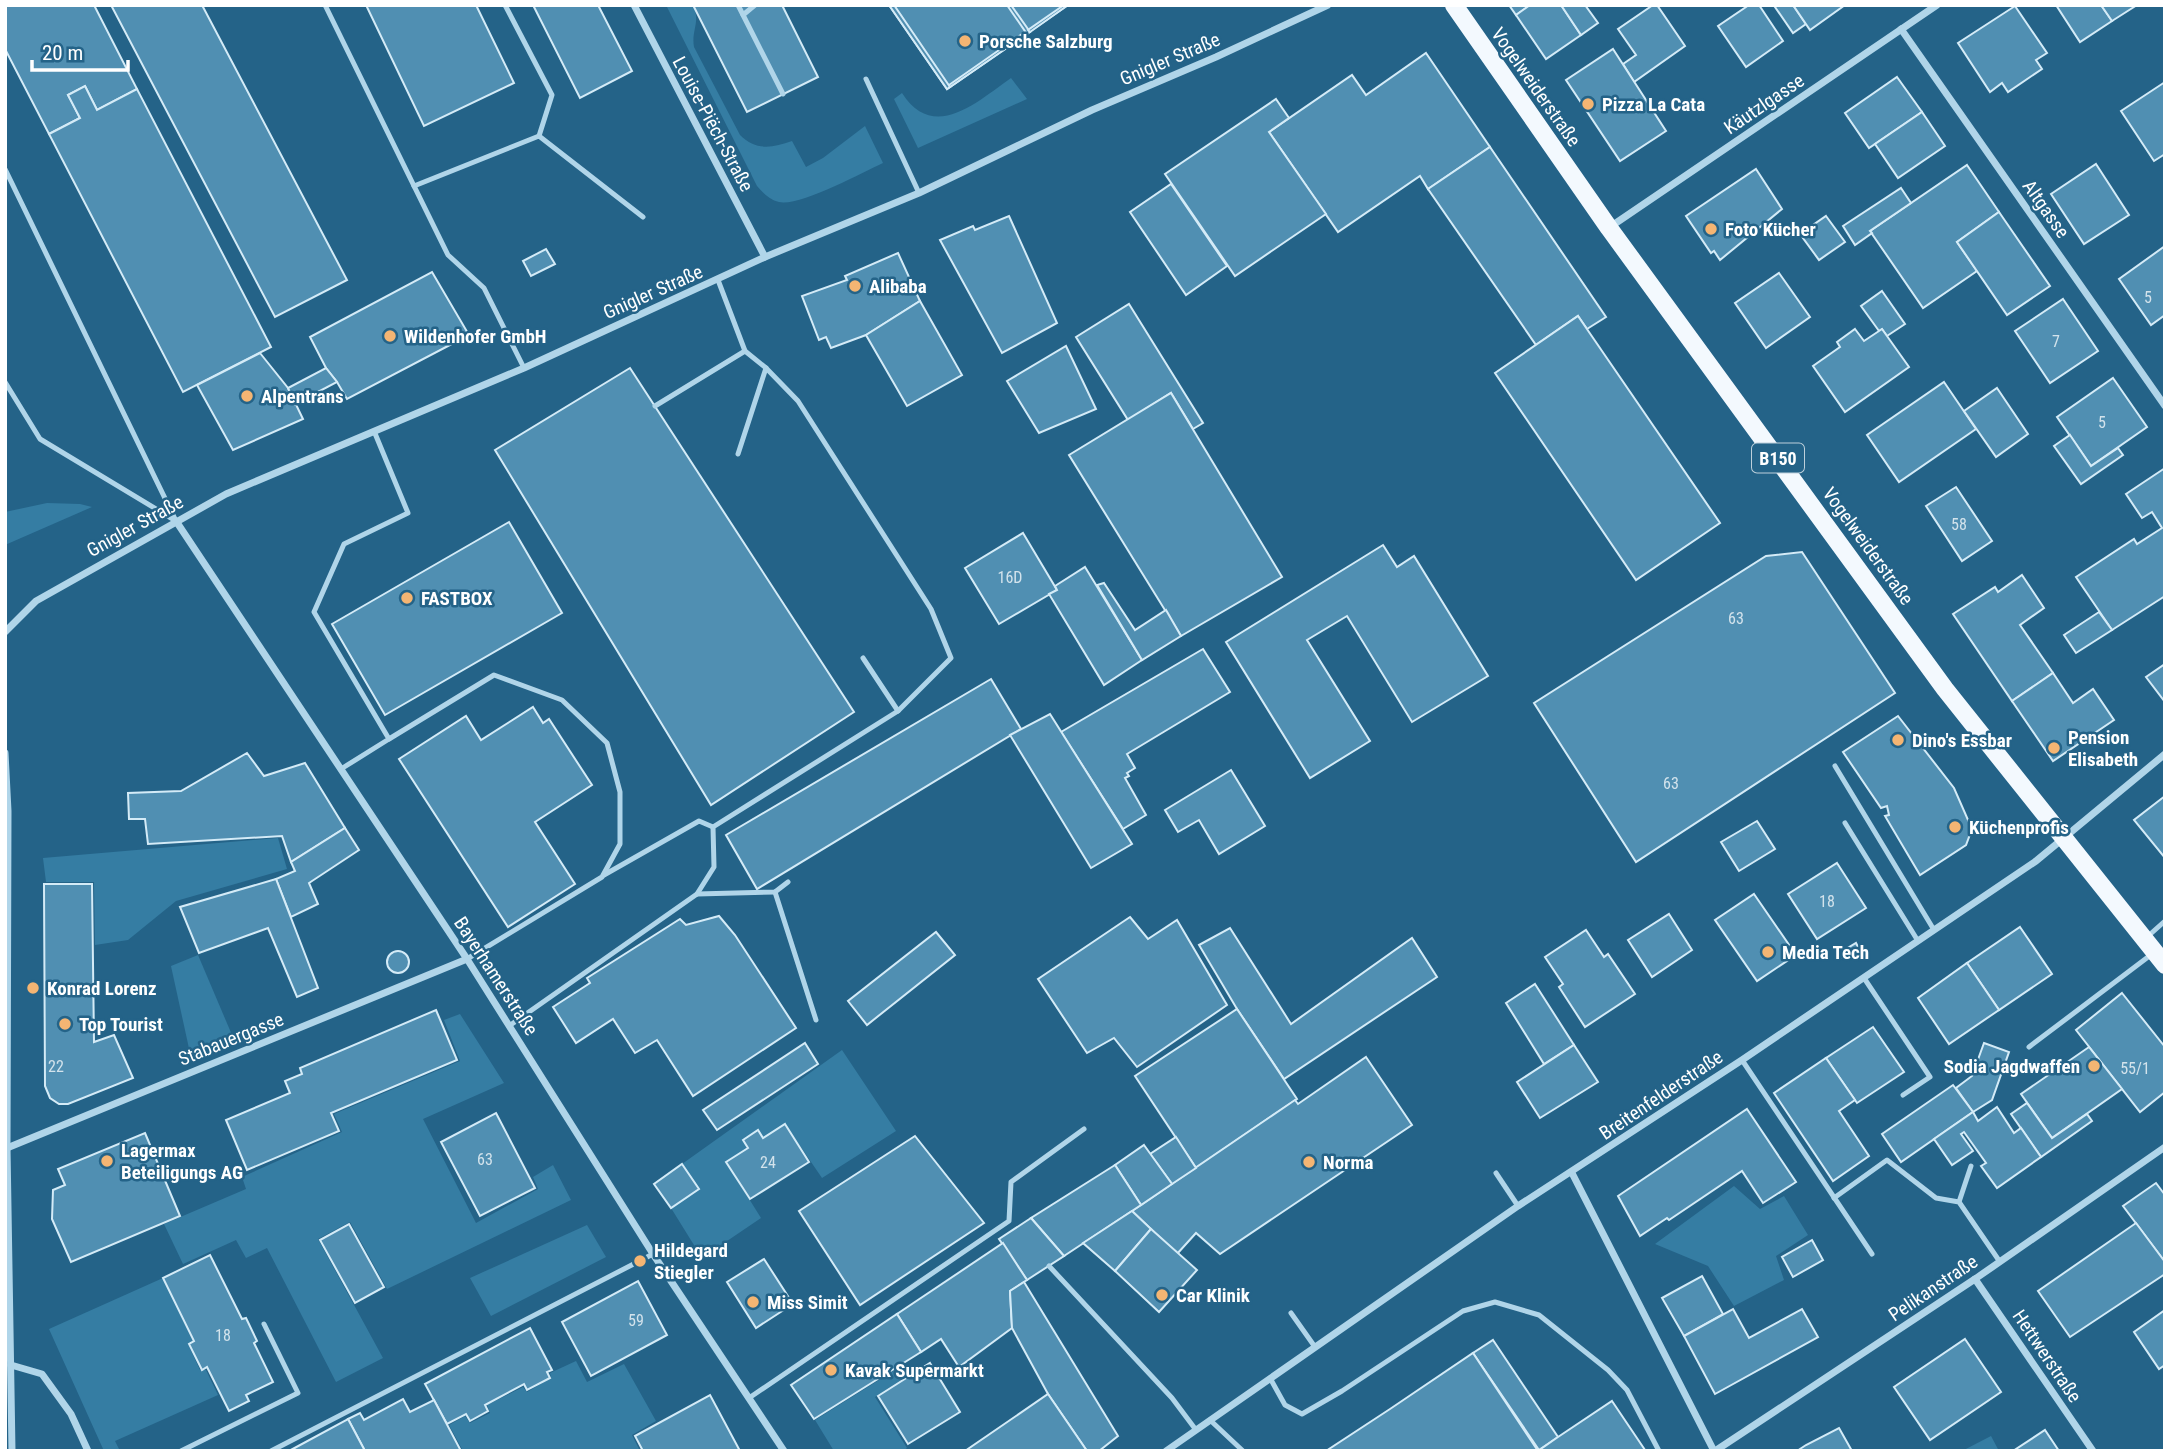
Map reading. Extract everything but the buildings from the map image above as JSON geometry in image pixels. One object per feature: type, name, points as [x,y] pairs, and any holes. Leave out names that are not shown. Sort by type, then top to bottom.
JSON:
[{"type":"main road","name":"Vogelweiderstraße","points":[[1454,5],[1609,228],[1945,689],[2155,952]]},
{"type":"street","name":"Louise-Piëch-Straße","points":[[634,5],[765,257]]},
{"type":"street","name":"Gnigler Straße","points":[[5,632],[36,601],[226,494],[524,368],[765,257],[919,193],[1092,110],[1328,5]]},
{"type":"street","name":"Käutzlgasse","points":[[1609,228],[1937,5]]},
{"type":"street","name":"Altgasse","points":[[1901,29],[2165,406]]},
{"type":"street","name":"Bayerhamerstraße","points":[[176,521],[467,959],[653,1254],[781,1450]]},
{"type":"street","points":[[5,753],[8,811],[7,1148],[12,1451]]},
{"type":"street","name":"Breitenfelderstraße","points":[[1166,1451],[1518,1206],[1742,1060],[2036,861],[2165,754]]},
{"type":"street","name":"Stabauergasse","points":[[7,1148],[467,959]]},
{"type":"street","name":"Pelikanstraße","points":[[1572,1173],[1715,1451],[1975,1279],[2165,1147]]},
{"type":"street","name":"Hettwerstraße","points":[[1975,1279],[2094,1451]]},
{"type":"street","points":[[11,1364],[42,1374],[71,1414],[88,1451]]},
{"type":"lane","points":[[325,5],[448,255],[484,288],[524,368]]},
{"type":"lane","points":[[505,5],[552,95],[539,136]]},
{"type":"lane","points":[[738,5],[783,94]]},
{"type":"lane","points":[[743,15],[755,5]]},
{"type":"lane","points":[[866,79],[919,193]]},
{"type":"lane","points":[[414,186],[539,136]]},
{"type":"lane","points":[[539,136],[643,217]]},
{"type":"lane","points":[[5,169],[176,521]]},
{"type":"lane","points":[[713,827],[898,711],[951,658],[931,609],[798,401],[745,351],[718,280]]},
{"type":"lane","points":[[655,406],[745,351]]},
{"type":"lane","points":[[738,454],[766,368]]},
{"type":"lane","points":[[5,382],[40,439],[176,521]]},
{"type":"lane","points":[[374,431],[408,513],[344,544],[314,612],[389,739]]},
{"type":"lane","points":[[863,658],[898,711]]},
{"type":"lane","points":[[341,769],[494,675],[562,699],[607,743],[620,792],[620,844],[601,877]]},
{"type":"lane","points":[[1835,766],[1934,930]]},
{"type":"lane","points":[[467,959],[699,821],[713,827]]},
{"type":"lane","points":[[1845,823],[1918,942]]},
{"type":"lane","points":[[509,1026],[697,894],[714,867],[713,827]]},
{"type":"lane","points":[[697,894],[775,892],[788,882]]},
{"type":"lane","points":[[775,892],[816,1020]]},
{"type":"lane","points":[[2029,1047],[2155,952],[2165,922]]},
{"type":"lane","points":[[1864,978],[1930,1077],[1903,1095]]},
{"type":"lane","points":[[1742,1060],[1872,1254]]},
{"type":"lane","points":[[749,1398],[1011,1224],[1011,1182],[1084,1129]]},
{"type":"lane","points":[[1834,1198],[1887,1160],[1936,1198],[1959,1202],[2000,1262]]},
{"type":"lane","points":[[1959,1202],[1971,1166]]},
{"type":"lane","points":[[1496,1173],[1518,1206]]},
{"type":"lane","points":[[271,1451],[653,1254]]},
{"type":"lane","points":[[1049,1266],[1172,1398],[1195,1430]]},
{"type":"lane","points":[[1270,1378],[1285,1405],[1303,1414],[1462,1311],[1495,1302],[1539,1315],[1608,1370],[1627,1390],[1659,1451]]},
{"type":"lane","points":[[1291,1313],[1315,1348]]},
{"type":"lane","points":[[181,1451],[298,1393],[264,1324]]},
{"type":"lane","points":[[1210,1420],[1242,1451]]},
{"type":"shaded area","points":[[666,5],[693,5],[696,16],[694,47],[740,135],[746,140],[764,147],[792,141],[806,167],[823,158],[865,126],[883,163],[800,199],[779,202],[767,196],[757,186]]},
{"type":"shaded area","points":[[1011,78],[1027,99],[918,148],[894,99],[902,93],[915,108],[928,115],[942,116],[970,106]]},
{"type":"shaded area","points":[[47,503],[92,507],[5,545],[5,512]]},
{"type":"shaded area","points":[[278,838],[287,869],[176,901],[128,940],[95,945],[94,882],[46,882],[43,858]]},
{"type":"shaded area","points":[[198,955],[232,1035],[190,1053],[171,966]]},
{"type":"shaded area","points":[[460,1014],[504,1083],[423,1119],[476,1223],[538,1189],[533,1177],[553,1165],[571,1200],[387,1289],[350,1222],[318,1239],[383,1358],[336,1382],[267,1248],[246,1258],[236,1240],[183,1264],[164,1224],[246,1189],[242,1177],[342,1132],[334,1114],[460,1061],[444,1020]]},
{"type":"shaded area","points":[[842,1050],[896,1131],[822,1178],[785,1124],[763,1138],[758,1130],[743,1140],[748,1148],[726,1162],[761,1218],[702,1258],[671,1208],[699,1189],[682,1164]]},
{"type":"shaded area","points":[[1734,1186],[1760,1209],[1784,1196],[1808,1235],[1776,1256],[1784,1280],[1734,1306],[1708,1266],[1655,1244]]},
{"type":"shaded area","points":[[587,1225],[606,1257],[491,1316],[470,1278]]},
{"type":"shaded area","points":[[163,1278],[193,1341],[188,1344],[200,1370],[206,1370],[218,1395],[115,1441],[120,1451],[104,1451],[49,1329]]},
{"type":"shaded area","points":[[576,1361],[587,1382],[624,1364],[656,1421],[632,1435],[640,1451],[463,1451],[449,1425],[465,1416],[470,1423],[490,1413],[487,1405],[523,1387],[527,1392],[551,1378],[550,1373]]},
{"type":"shaded area","points":[[895,1370],[901,1380],[875,1397],[907,1448],[903,1451],[834,1451],[815,1420]]},
{"type":"shaded area","points":[[1991,1436],[1999,1451],[1962,1451]]},
{"type":"place","name":"Porsche Salzburg","points":[[965,41]]},
{"type":"place","name":"Pizza La Cata","points":[[1588,104]]},
{"type":"place","name":"Foto Kücher","points":[[1711,229]]},
{"type":"place","name":"Alibaba","points":[[855,286]]},
{"type":"place","name":"Wildenhofer GmbH","points":[[390,336]]},
{"type":"place","name":"Alpentrans","points":[[247,396]]},
{"type":"place","name":"FASTBOX","points":[[407,598]]},
{"type":"place","name":"Dino's Essbar","points":[[1898,740]]},
{"type":"place","name":"Pension Elisabeth","points":[[2054,748]]},
{"type":"place","name":"Küchenprofis","points":[[1955,827]]},
{"type":"place","name":"Media Tech","points":[[1768,952]]},
{"type":"place","name":"Konrad Lorenz","points":[[33,988]]},
{"type":"place","name":"Top Tourist","points":[[65,1024]]},
{"type":"place","name":"Sodia Jagdwaffen","points":[[2094,1066]]},
{"type":"place","name":"Lagermax Beteiligungs AG","points":[[107,1161]]},
{"type":"place","name":"Norma","points":[[1309,1162]]},
{"type":"place","name":"Hildegard Stiegler","points":[[640,1261]]},
{"type":"place","name":"Car Klinik","points":[[1162,1295]]},
{"type":"place","name":"Miss Simit","points":[[753,1302]]},
{"type":"place","name":"Kavak Supermarkt","points":[[831,1370]]}]
